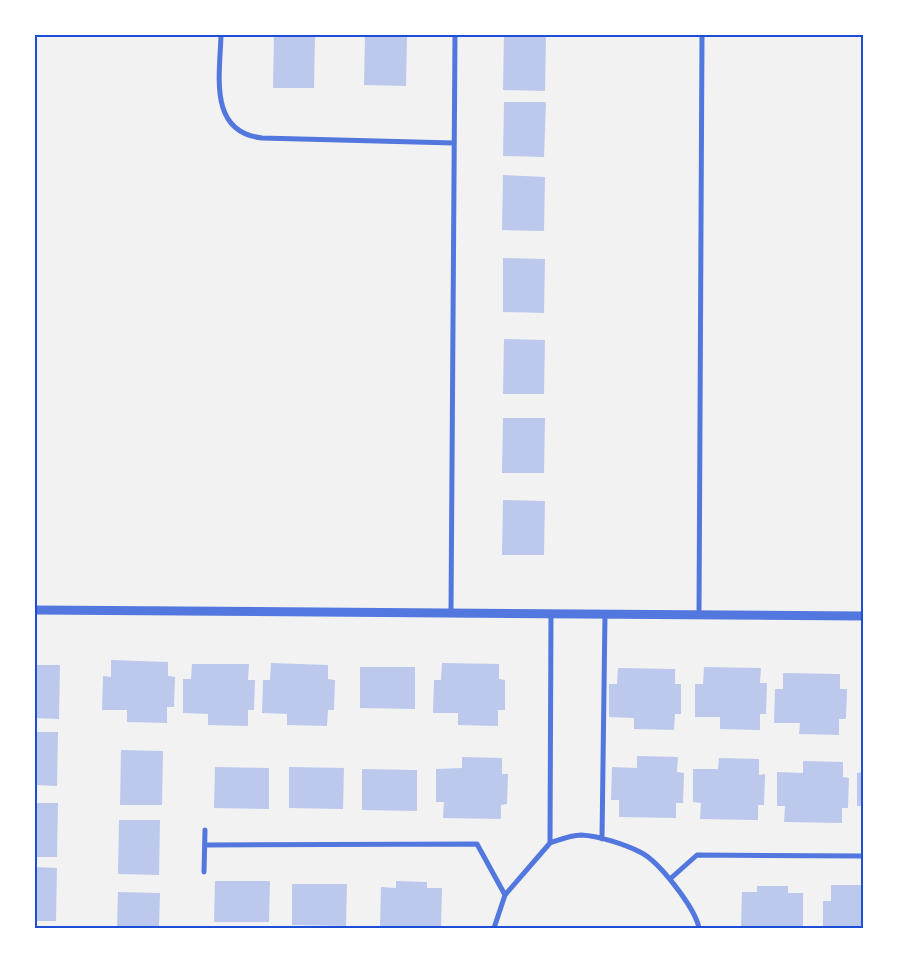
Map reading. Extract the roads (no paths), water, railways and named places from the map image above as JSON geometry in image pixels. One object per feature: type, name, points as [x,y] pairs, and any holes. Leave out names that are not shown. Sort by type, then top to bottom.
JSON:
[{"type":"street","points":[[221,35],[221,107],[225,117],[240,132],[262,138],[454,144]]},
{"type":"street","points":[[451,612],[455,35]]},
{"type":"street","points":[[699,614],[702,35]]},
{"type":"street","points":[[35,610],[863,616]]},
{"type":"street","points":[[550,613],[550,843]]},
{"type":"street","points":[[602,839],[605,614]]},
{"type":"street","points":[[204,872],[205,830]]},
{"type":"street","points":[[494,928],[505,896],[550,843],[580,835],[602,839],[642,853],[670,879],[696,916],[699,928]]},
{"type":"street","points":[[206,844],[477,844],[505,896]]},
{"type":"street","points":[[670,879],[697,855],[863,856]]}]
